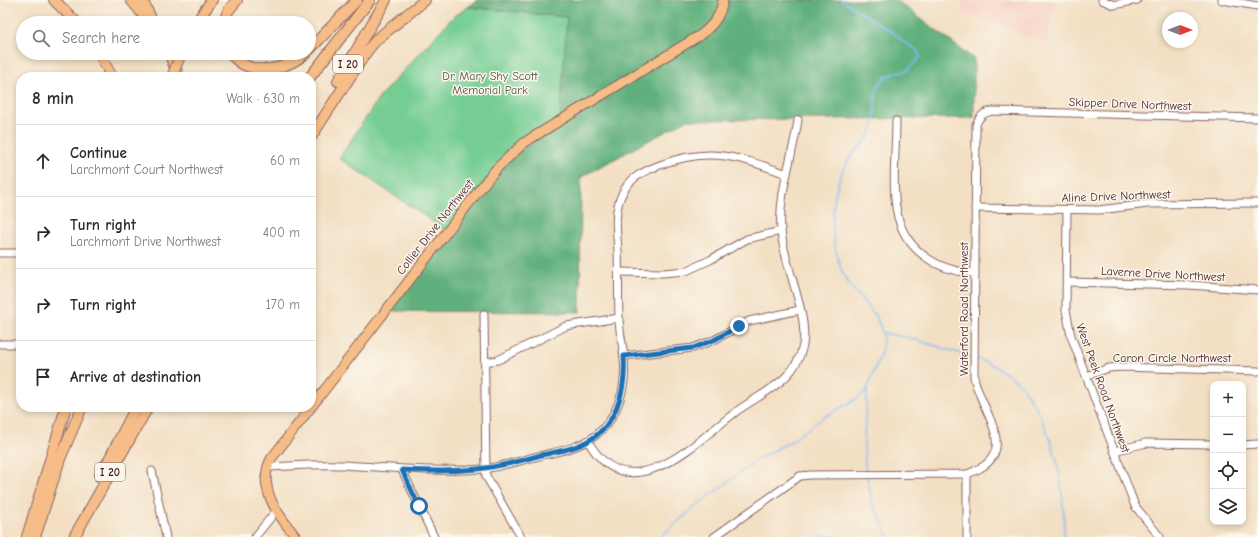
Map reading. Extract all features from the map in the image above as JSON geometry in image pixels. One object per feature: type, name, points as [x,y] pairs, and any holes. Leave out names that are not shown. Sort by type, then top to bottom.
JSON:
[{"type":"highway","points":[[54,0],[71,16]]},
{"type":"highway","points":[[131,0],[144,16]]},
{"type":"highway","points":[[142,0],[150,16]]},
{"type":"highway","points":[[201,16],[212,0]]},
{"type":"highway","points":[[226,16],[228,11],[237,0]]},
{"type":"highway","points":[[316,43],[357,0]]},
{"type":"highway","name":"I 20","points":[[314,72],[370,0]]},
{"type":"highway","name":"I 20","points":[[316,119],[386,0]]},
{"type":"highway","points":[[316,129],[367,50],[377,39],[425,0]]},
{"type":"highway","points":[[103,60],[109,72]]},
{"type":"highway","points":[[172,60],[177,72]]},
{"type":"highway","points":[[174,72],[178,60]]},
{"type":"highway","points":[[239,60],[245,65],[264,69],[284,66],[294,60]]},
{"type":"highway","points":[[27,537],[64,412]]},
{"type":"highway","points":[[35,537],[60,459],[80,412]]},
{"type":"highway","points":[[73,537],[97,483],[133,412]]},
{"type":"highway","name":"I 20","points":[[73,537],[145,412]]},
{"type":"main road","name":"Collier Drive Northwest","points":[[316,401],[498,167],[520,146],[545,129],[702,34],[716,21],[723,7],[723,0]]},
{"type":"main road","name":"Collier Drive Northwest","points":[[267,467],[271,459],[308,412]]},
{"type":"main road","points":[[267,467],[266,483],[276,511],[296,537]]},
{"type":"street","points":[[1102,0],[1114,5],[1137,0]]},
{"type":"street","points":[[1222,0],[1258,6]]},
{"type":"street","name":"Skipper Drive Northwest","points":[[1002,111],[1258,118]]},
{"type":"street","name":"Waterford Road Northwest","points":[[714,537],[800,476],[810,474],[967,474],[978,470],[988,463],[994,453],[997,441],[994,425],[978,393],[974,377],[976,125],[984,113],[1002,111]]},
{"type":"street","points":[[588,441],[594,452],[603,461],[615,468],[627,472],[640,473],[652,470],[679,456],[738,411],[777,386],[789,375],[798,360],[803,344],[803,327],[800,310],[784,252],[781,231],[781,202],[795,146],[798,120]]},
{"type":"street","points":[[896,122],[895,202],[898,218],[904,231],[916,250],[933,262],[954,271],[975,273]]},
{"type":"street","points":[[267,467],[338,465],[438,472],[485,468],[571,448],[588,441],[605,427],[617,409],[624,380],[624,356],[619,318],[617,209],[622,193],[638,175],[674,160],[707,154],[744,159],[787,174]]},
{"type":"street","name":"Aline Drive Northwest","points":[[975,208],[1099,210],[1148,204],[1258,203]]},
{"type":"street","name":"West Peek Road Northwest","points":[[1067,210],[1068,324],[1135,506],[1160,537]]},
{"type":"street","points":[[619,272],[663,273],[686,271],[710,260],[747,239],[781,231]]},
{"type":"street","points":[[0,253],[16,253]]},
{"type":"street","name":"Laverne Drive Northwest","points":[[1067,282],[1189,285],[1258,290]]},
{"type":"street","points":[[624,356],[693,348],[714,340],[749,321],[800,310]]},
{"type":"street","points":[[484,314],[485,468],[490,484],[520,537]]},
{"type":"street","points":[[485,362],[498,360],[566,326],[619,318]]},
{"type":"street","points":[[0,344],[16,344]]},
{"type":"street","name":"Caron Circle Northwest","points":[[1086,376],[1109,368],[1120,367],[1258,371]]},
{"type":"street","points":[[1114,451],[1133,445],[1146,443],[1210,444]]},
{"type":"street","points":[[1246,445],[1258,444]]},
{"type":"street","points":[[402,470],[434,537]]},
{"type":"street","points":[[152,471],[166,537]]},
{"type":"street","points":[[967,474],[967,537]]},
{"type":"street","points":[[255,537],[276,511]]},
{"type":"shaded area","points":[[961,0],[1056,0],[1046,43],[961,12]]},
{"type":"green space","points":[[477,0],[896,0],[974,59],[974,118],[687,120],[581,177],[580,312],[384,311],[496,167],[560,121],[567,17],[468,7]]},
{"type":"green space","name":"Dr. Mary Shy Scott Memorial Park","points":[[468,7],[567,17],[560,121],[445,230],[339,158],[381,95],[453,17]]},
{"type":"waterway","points":[[841,0],[894,33],[905,43],[917,50],[920,57],[907,70],[889,75],[883,79],[877,88],[875,118],[872,130],[868,138],[853,154],[843,170],[838,184],[833,213],[834,242],[841,269],[850,286],[869,307],[879,323],[883,339],[881,353],[867,392],[864,440],[866,472]]},
{"type":"waterway","points":[[882,333],[906,337],[972,357]]},
{"type":"waterway","points":[[976,358],[1007,374],[1017,382],[1028,395],[1045,426],[1056,456],[1062,487],[1064,537]]},
{"type":"waterway","points":[[660,537],[696,506],[758,459],[790,442],[824,417],[855,400],[868,389]]},
{"type":"waterway","points":[[867,477],[873,504],[889,537]]},
{"type":"waterway","points":[[818,537],[839,537]]},
{"type":"route","points":[[419,506],[402,470],[438,472],[485,468],[580,445],[597,435],[612,419],[617,409],[624,380],[624,356],[693,348],[714,340],[739,326]]}]
